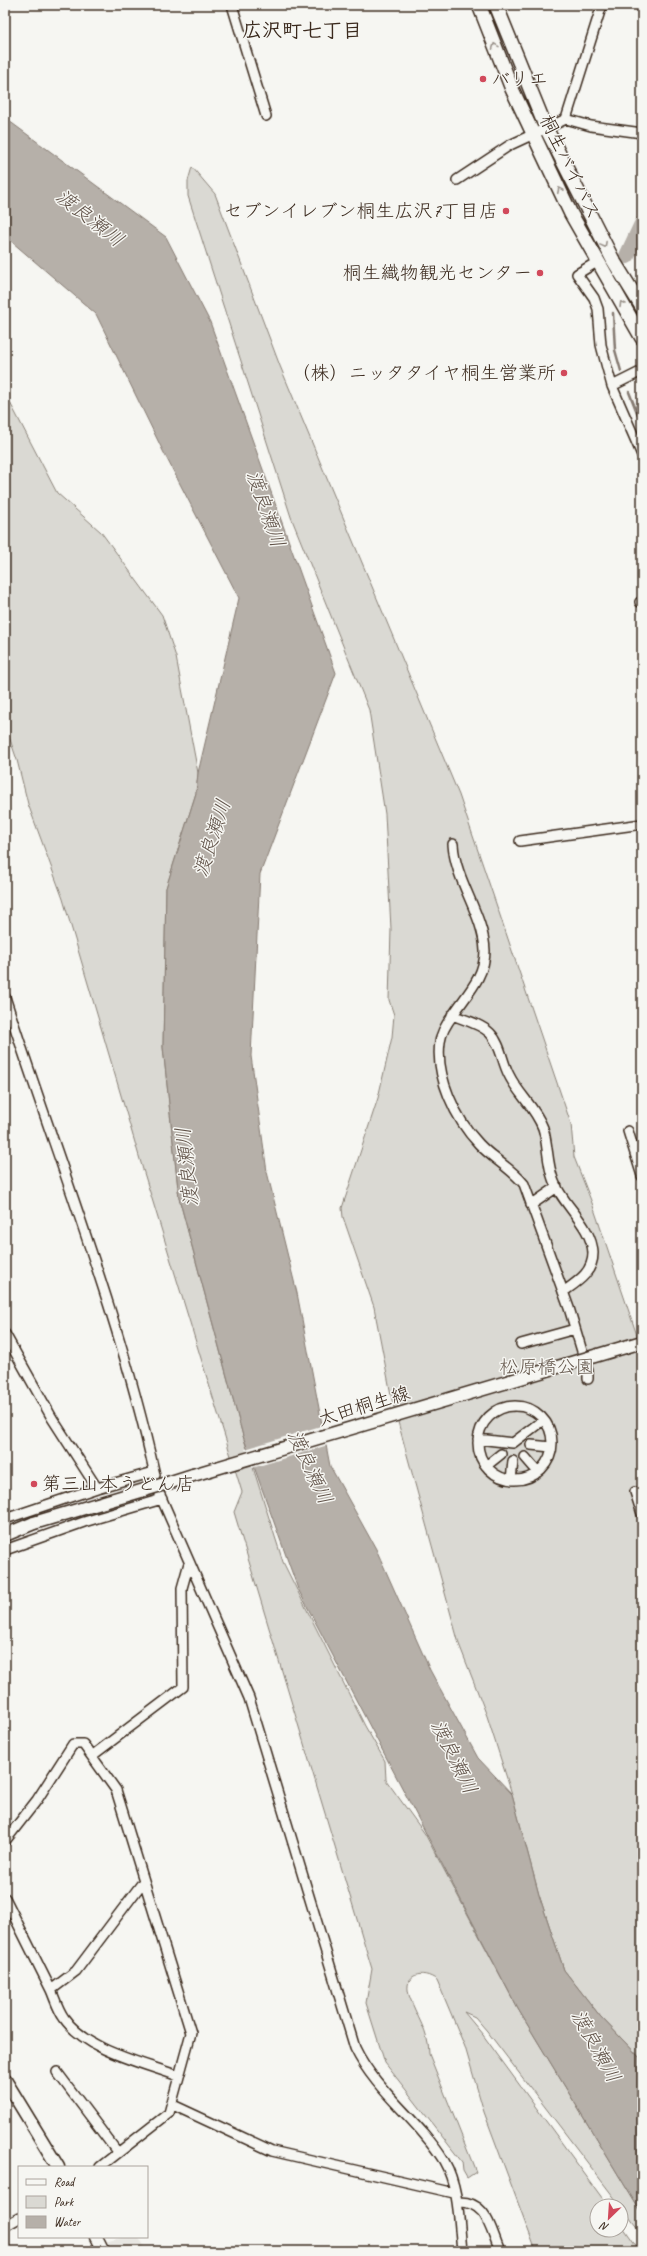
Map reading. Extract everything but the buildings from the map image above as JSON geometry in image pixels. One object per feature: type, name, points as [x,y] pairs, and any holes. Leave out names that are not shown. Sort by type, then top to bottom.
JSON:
[{"type":"highway","name":"桐生バイパス","points":[[479,5],[512,89],[533,134],[597,262],[642,338]]},
{"type":"highway","name":"桐生バイパス","points":[[496,5],[546,128],[612,260],[642,307]]},
{"type":"main road","name":"太田桐生線","points":[[5,1534],[34,1523],[193,1475],[642,1342]]},
{"type":"main road","points":[[5,2080],[57,2166]]},
{"type":"main road","points":[[96,2238],[103,2251]]},
{"type":"street","points":[[232,5],[266,116]]},
{"type":"street","points":[[566,119],[601,8],[599,5]]},
{"type":"street","points":[[458,180],[510,145],[566,119],[591,126],[642,133]]},
{"type":"street","points":[[597,262],[577,274],[594,298],[598,309],[601,345],[612,386],[642,456]]},
{"type":"street","points":[[612,386],[642,371]]},
{"type":"street","points":[[520,842],[642,824]]},
{"type":"street","points":[[453,844],[458,870],[482,934],[485,952],[480,974],[472,988],[452,1015],[440,1040],[439,1055],[442,1074],[451,1099],[473,1138],[524,1184],[576,1329],[588,1371],[588,1379]]},
{"type":"street","points":[[5,997],[114,1320],[155,1473],[97,1488],[5,1519]]},
{"type":"street","points":[[452,1015],[485,1029],[497,1043],[515,1087],[535,1112],[543,1129],[553,1179],[588,1236],[593,1252],[592,1265],[584,1276],[563,1292]]},
{"type":"street","points":[[628,1131],[642,1176]]},
{"type":"street","points":[[531,1204],[557,1186]]},
{"type":"street","points":[[521,1344],[576,1329]]},
{"type":"street","points":[[5,1334],[52,1418],[97,1488]]},
{"type":"street","points":[[504,1407],[526,1408],[535,1412],[543,1420],[551,1438],[551,1448],[547,1460],[538,1472],[529,1476],[511,1480],[493,1472],[486,1466],[478,1448],[478,1439],[480,1428],[486,1419],[494,1412],[504,1407]]},
{"type":"street","points":[[478,1439],[513,1443],[543,1420]]},
{"type":"street","points":[[531,1445],[551,1448]]},
{"type":"street","points":[[486,1466],[501,1454]]},
{"type":"street","points":[[525,1457],[538,1472]]},
{"type":"street","points":[[511,1480],[513,1461]]},
{"type":"street","points":[[635,1492],[642,1514]]},
{"type":"street","points":[[5,1550],[161,1497],[249,1698],[355,2048],[371,2074],[430,2143],[443,2161],[456,2198],[462,2251]]},
{"type":"street","points":[[93,1755],[183,1687],[182,1588],[189,1563]]},
{"type":"street","points":[[5,1841],[37,1800],[73,1744],[83,1744],[93,1755],[116,1790],[143,1882],[191,2033],[178,2076],[173,2105],[169,2113],[101,2166]]},
{"type":"street","points":[[51,1990],[76,1970],[143,1882]]},
{"type":"street","points":[[5,1898],[51,1990],[62,2017],[72,2029],[92,2044],[178,2076]]},
{"type":"street","points":[[57,2072],[118,2153]]},
{"type":"street","points":[[173,2105],[272,2151],[471,2202],[481,2209],[500,2251]]},
{"type":"street","points":[[5,2226],[18,2219]]},
{"type":"shaded area","points":[[120,2238],[139,2238],[148,2251],[110,2251],[105,2242]]},
{"type":"green space","name":"松原橋公園","points":[[192,167],[215,194],[280,366],[459,795],[571,1124],[574,1157],[592,1203],[642,1350],[642,2060],[600,2016],[564,1970],[539,1895],[512,1794],[487,1716],[459,1644],[392,1400],[374,1307],[343,1217],[342,1208],[378,1098],[392,1037],[394,1015],[389,1000],[391,929],[385,814],[369,710],[291,517],[188,196],[188,181]]},
{"type":"green space","points":[[5,393],[57,493],[101,532],[162,615],[176,657],[198,773],[196,793],[166,888],[163,1047],[179,1198],[243,1436],[283,1562],[365,1726],[385,1761],[386,1780],[425,1834],[518,2009],[642,2214],[642,2234],[629,2217],[629,2198],[615,2198],[487,2031],[475,2017],[464,2012],[483,2035],[602,2198],[589,2198],[589,2238],[629,2238],[629,2235],[640,2251],[536,2251],[484,2112],[465,2047],[437,1980],[420,1974],[411,1978],[408,1988],[409,1995],[425,2031],[429,2054],[476,2172],[467,2178],[463,2171],[462,2162],[385,2063],[366,2003],[372,1969],[234,1512],[242,1492],[141,1163],[63,899],[28,804],[17,760],[5,725]]},
{"type":"water","name":"渡良瀬川","points":[[5,118],[166,237],[210,322],[336,673],[260,874],[251,1056],[267,1172],[297,1293],[330,1466],[376,1549],[430,1670],[478,1758],[512,1794],[539,1895],[564,1970],[600,2016],[642,2060],[642,2214],[518,2009],[298,1589],[243,1436],[179,1198],[163,1047],[166,888],[196,793],[198,773],[239,598],[163,451],[96,314],[5,236]]},
{"type":"pier","points":[[324,1425],[328,1445],[252,1468],[245,1449]]},
{"type":"waterway","points":[[627,256],[642,224]]},
{"type":"waterway","points":[[613,313],[615,350],[621,371]]},
{"type":"waterway","points":[[629,392],[642,425]]},
{"type":"place","name":"バリエ","points":[[483,79]]},
{"type":"place","name":"セブンイレブン桐生広沢7丁目店","points":[[506,211]]},
{"type":"place","name":"桐生織物観光センター","points":[[540,273]]},
{"type":"place","name":"（株）ニッタタイヤ桐生営業所","points":[[564,373]]},
{"type":"place","name":"第三山本うどん店","points":[[34,1484]]},
{"type":"district","name":"広沢町七丁目","points":[[302,30]]}]
